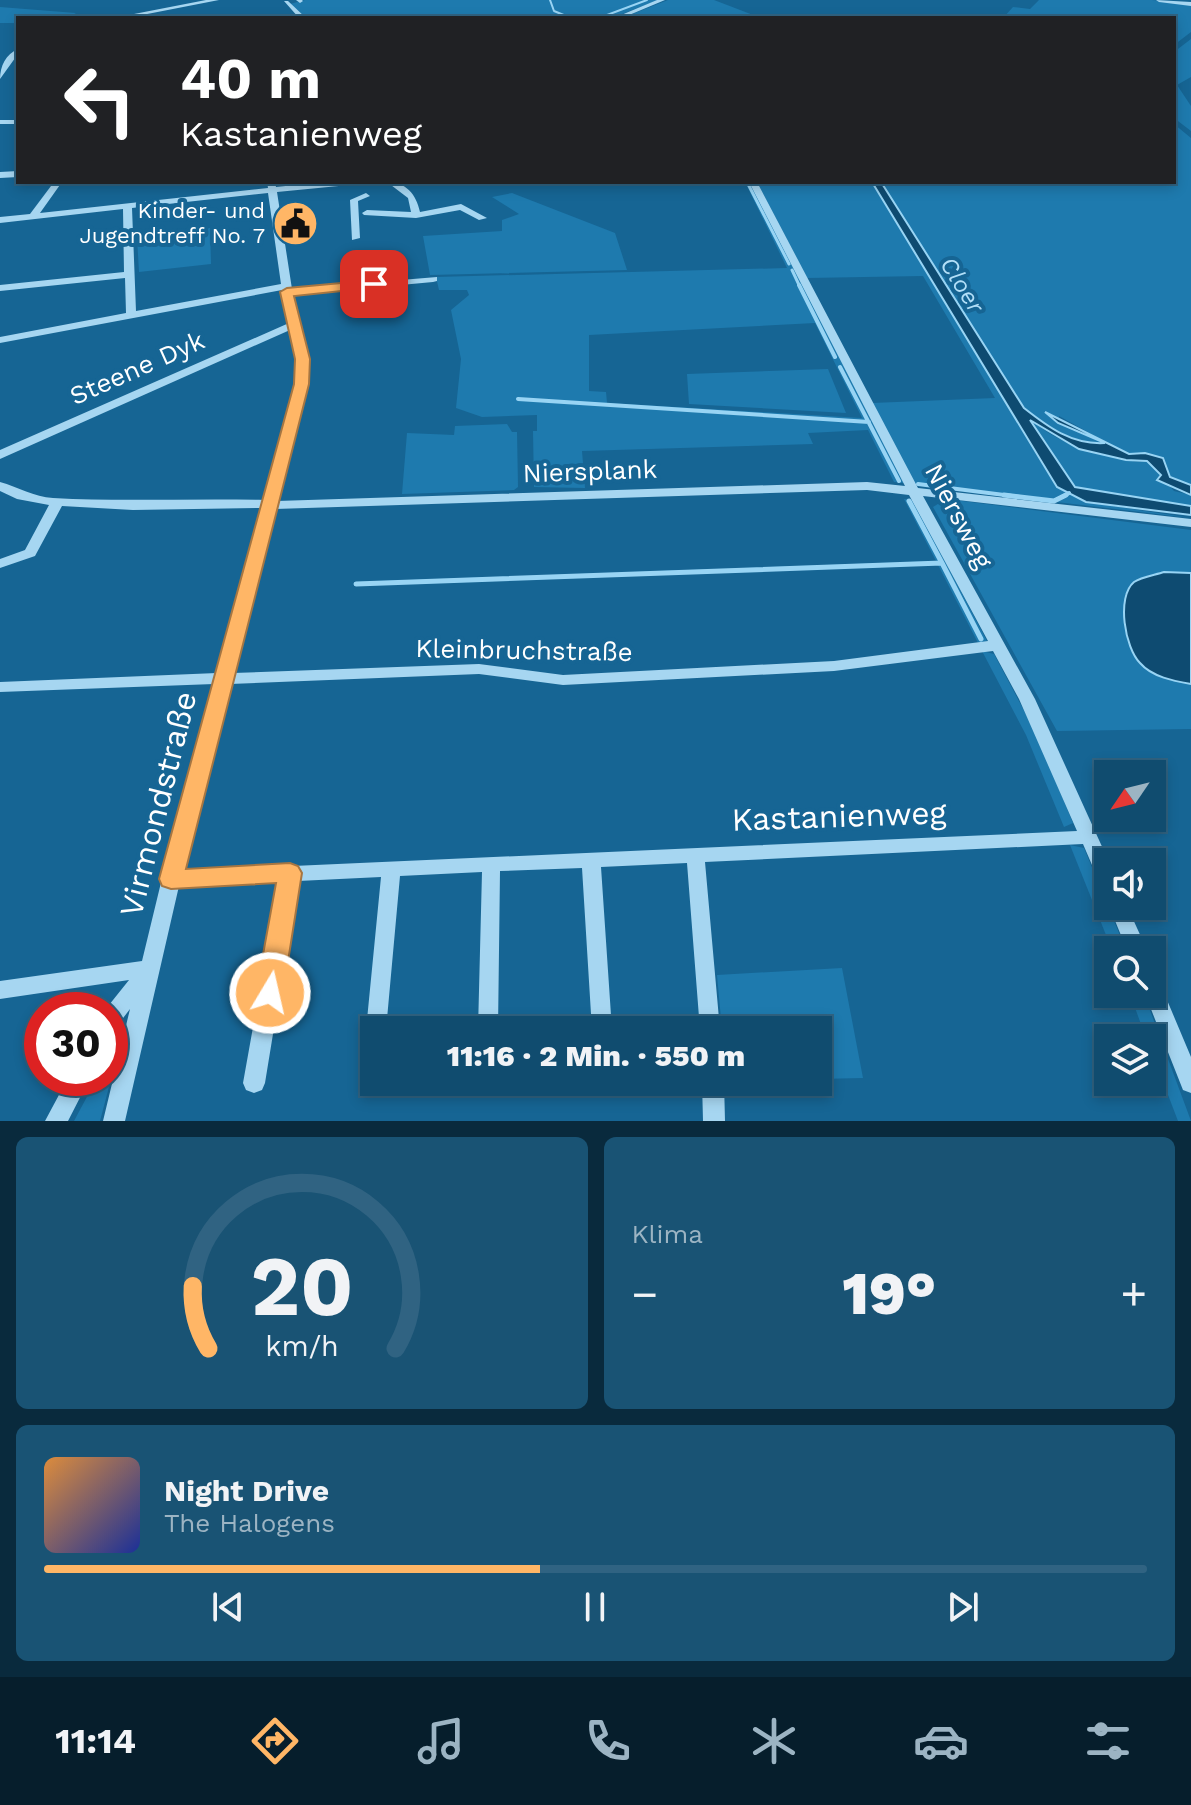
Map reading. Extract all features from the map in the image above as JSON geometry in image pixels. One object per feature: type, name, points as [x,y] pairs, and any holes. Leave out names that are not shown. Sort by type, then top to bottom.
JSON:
[{"type":"street","points":[[132,16],[164,0]]},
{"type":"street","points":[[171,0],[177,12]]},
{"type":"street","points":[[170,16],[216,0]]},
{"type":"street","points":[[622,16],[662,0]]},
{"type":"street","points":[[1159,0],[1191,4]]},
{"type":"street","points":[[286,2],[301,16]]},
{"type":"street","points":[[137,14],[177,12]]},
{"type":"street","points":[[0,53],[15,53]]},
{"type":"street","points":[[0,77],[15,53]]},
{"type":"street","points":[[32,217],[57,184]]},
{"type":"street","points":[[0,220],[318,184]]},
{"type":"street","points":[[394,184],[412,197],[416,215]]},
{"type":"street","name":"Niersweg","points":[[754,184],[1050,745],[1094,848]]},
{"type":"street","name":"Virmondstraße","points":[[114,1121],[222,678],[303,378],[286,289],[272,187]]},
{"type":"street","points":[[355,238],[354,200],[366,196]]},
{"type":"street","points":[[127,207],[131,315]]},
{"type":"street","points":[[367,213],[416,215],[461,207],[482,218]]},
{"type":"street","points":[[0,288],[129,275]]},
{"type":"street","points":[[0,340],[286,289],[433,279]]},
{"type":"street","name":"Steene Dyk","points":[[0,455],[294,324]]},
{"type":"street","points":[[0,486],[16,497],[124,506],[243,501],[269,504]]},
{"type":"street","name":"Niersplank","points":[[269,504],[851,486],[912,488],[1191,523]]},
{"type":"street","points":[[0,504],[16,497]]},
{"type":"street","points":[[0,564],[30,553],[58,501]]},
{"type":"street","name":"Kleinbruchstraße","points":[[0,687],[479,669],[563,680],[850,665],[997,645]]},
{"type":"street","name":"Kastanienweg","points":[[171,879],[1090,837]]},
{"type":"street","points":[[695,854],[709,1016]]},
{"type":"street","points":[[591,859],[601,1016]]},
{"type":"street","points":[[488,1016],[491,863]]},
{"type":"street","points":[[377,1016],[391,869]]},
{"type":"street","points":[[254,1083],[290,873]]},
{"type":"street","points":[[0,990],[150,968]]},
{"type":"street","points":[[128,996],[150,968]]},
{"type":"street","points":[[1161,1008],[1191,1083]]},
{"type":"street","points":[[56,1121],[69,1096]]},
{"type":"street","points":[[713,1096],[714,1121]]},
{"type":"shaded area","points":[[305,0],[658,0],[617,16],[304,16],[290,4]]},
{"type":"shaded area","points":[[668,0],[714,0],[756,16],[627,16]]},
{"type":"shaded area","points":[[1039,0],[1152,0],[1191,4],[1191,32],[1176,43],[1176,16],[1005,16],[1013,7],[1030,9]]},
{"type":"shaded area","points":[[0,7],[76,13],[71,16],[16,16],[16,23],[0,23]]},
{"type":"shaded area","points":[[1191,39],[1191,77],[1177,85],[1191,106],[1191,131],[1176,120],[1176,50]]},
{"type":"shaded area","points":[[1176,126],[1191,138],[1191,485],[1170,477],[1145,453],[1129,455],[1059,416],[1058,423],[1107,444],[1083,441],[1053,428],[1024,408],[882,184],[1176,184]]},
{"type":"shaded area","points":[[746,184],[751,184],[904,483],[894,482],[868,430],[808,433],[813,444],[582,451],[585,488],[534,487],[533,431],[537,431],[537,415],[482,417],[456,408],[461,359],[451,310],[469,295],[467,290],[439,290],[436,277],[787,268]],"holes":[[[815,323],[862,418],[607,403],[606,392],[589,391],[589,335]]]},
{"type":"shaded area","points":[[758,184],[873,184],[1057,487],[1086,502],[1191,518],[914,485],[872,403],[995,398],[923,276],[807,278]]},
{"type":"shaded area","points":[[873,184],[882,184],[1024,408],[1071,438],[1105,443],[1058,423],[1045,412],[1129,454],[1145,453],[1163,458],[1170,477],[1191,485],[1191,495],[1157,480],[1161,475],[1147,461],[1126,460],[1079,449],[1030,420],[1075,487],[1191,506],[1191,515],[1086,502],[1057,487]]},
{"type":"shaded area","points":[[512,193],[615,233],[627,270],[430,275],[423,236],[502,231],[502,220],[519,214],[492,197]]},
{"type":"shaded area","points":[[210,228],[211,264],[139,272],[137,237]]},
{"type":"shaded area","points":[[828,369],[846,413],[689,404],[687,374]]},
{"type":"shaded area","points":[[1028,418],[1072,444],[1130,461],[1147,461],[1174,491],[1191,495],[1191,506],[1075,487]]},
{"type":"shaded area","points":[[507,424],[512,432],[517,432],[518,487],[514,490],[402,494],[407,433],[454,435],[455,426]]},
{"type":"shaded area","points":[[904,499],[913,500],[987,641],[978,643],[938,565],[354,586],[354,582],[936,561]]},
{"type":"shaded area","points":[[946,499],[1191,530],[1191,573],[1146,578],[1125,595],[1169,680],[1191,684],[1191,729],[1057,731],[933,507]]},
{"type":"shaded area","points":[[1164,572],[1191,573],[1191,684],[1164,678],[1145,668],[1135,656],[1127,635],[1124,610],[1128,589],[1137,580]]},
{"type":"shaded area","points":[[982,651],[994,654],[1037,735],[1073,823],[1064,827],[1026,735]]},
{"type":"shaded area","points":[[1070,845],[1084,848],[1094,872],[1094,905]]},
{"type":"shaded area","points":[[1100,920],[1114,920],[1120,936],[1106,936]]},
{"type":"shaded area","points":[[842,968],[863,1078],[832,1079],[832,1016],[721,1016],[717,975]]},
{"type":"shaded area","points":[[1135,1008],[1149,1008],[1155,1024],[1141,1024]]},
{"type":"shaded area","points":[[1166,1053],[1191,1121],[1178,1121],[1166,1090]]},
{"type":"shaded area","points":[[87,1096],[107,1096],[100,1121],[74,1121]]},
{"type":"waterway","points":[[550,0],[554,11],[566,16]]},
{"type":"waterway","points":[[604,16],[647,0]]},
{"type":"waterway","points":[[748,184],[789,264]]},
{"type":"waterway","points":[[792,270],[800,287]]},
{"type":"waterway","points":[[800,287],[835,357]]},
{"type":"waterway","points":[[840,367],[868,422]]},
{"type":"waterway","points":[[518,399],[868,422]]},
{"type":"waterway","points":[[868,422],[899,481]]},
{"type":"waterway","points":[[918,484],[1009,496]]},
{"type":"waterway","points":[[1062,497],[1069,493]]},
{"type":"waterway","points":[[1004,495],[1009,496]]},
{"type":"waterway","points":[[1062,497],[1066,495]]},
{"type":"waterway","points":[[1009,496],[1054,501],[1062,497]]},
{"type":"waterway","points":[[1009,496],[1020,497]]},
{"type":"waterway","points":[[909,501],[942,563]]},
{"type":"waterway","points":[[356,584],[942,563]]},
{"type":"waterway","points":[[942,563],[981,639]]},
{"type":"place","name":"Kinder- und Jugendtreff No. 7","points":[[296,223]]},
{"type":"route","points":[[270,993],[290,873],[171,879],[302,384],[302,359],[287,292],[374,284]]},
{"type":"water label","name":"Cloer","points":[[962,285]]}]
